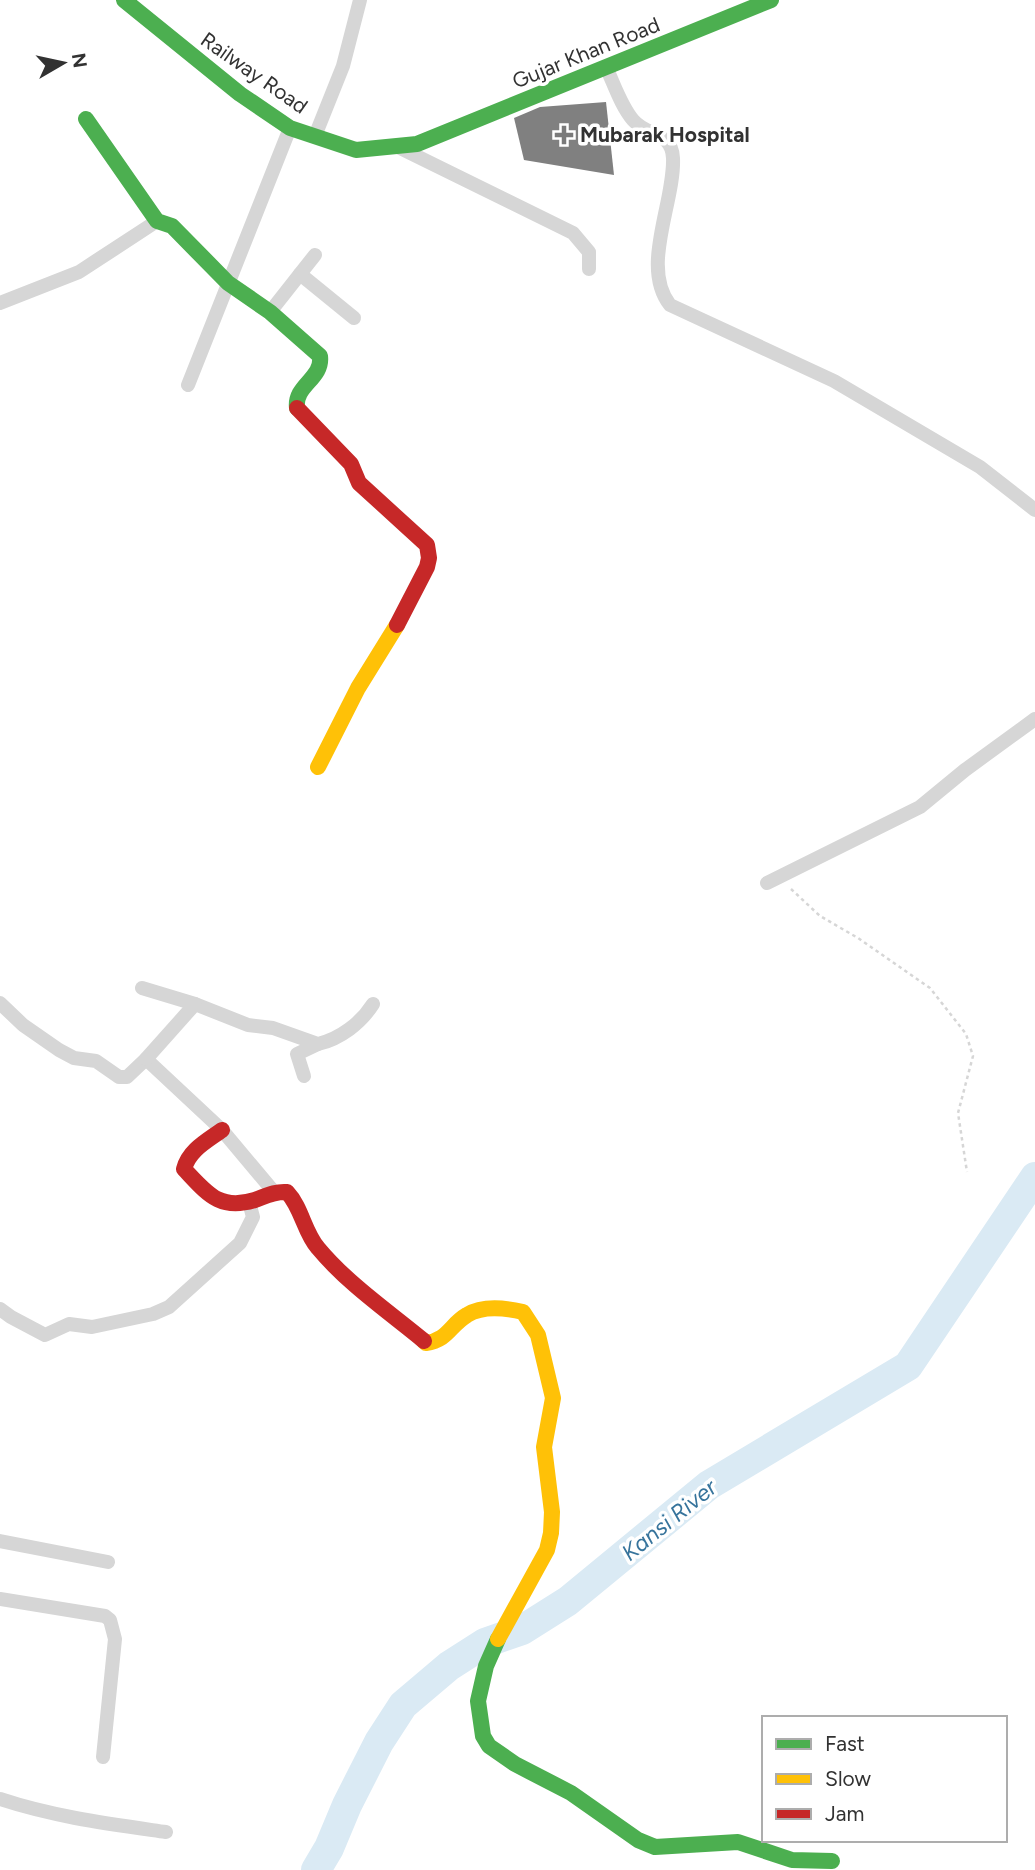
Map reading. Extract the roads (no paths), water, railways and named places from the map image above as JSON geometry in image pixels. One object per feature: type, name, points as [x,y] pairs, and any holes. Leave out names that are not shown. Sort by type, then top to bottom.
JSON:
[{"type":"street","name":"Railway Road","points":[[124,0],[240,94],[290,128],[356,150],[417,144]]},
{"type":"street","points":[[315,136],[343,66],[360,0]]},
{"type":"street","name":"Gujar Khan Road","points":[[417,144],[771,0]]},
{"type":"street","points":[[606,67],[631,119],[640,127],[663,136],[671,146],[671,174],[658,262],[659,287],[670,305],[834,381],[980,467],[1035,510]]},
{"type":"street","points":[[86,119],[157,221],[172,226],[228,283],[270,312],[320,356],[322,362],[313,379],[298,396],[297,411],[351,464],[359,483],[427,545],[427,567],[388,642],[358,688],[318,767]]},
{"type":"street","points":[[188,385],[290,128]]},
{"type":"street","points":[[396,146],[573,233],[589,252],[589,269]]},
{"type":"street","points":[[0,303],[79,272],[157,221]]},
{"type":"street","points":[[270,312],[315,255]]},
{"type":"street","points":[[300,274],[354,318]]},
{"type":"street","points":[[772,880],[920,807],[1035,719]]},
{"type":"street","points":[[142,988],[195,1004],[248,1025],[273,1028],[318,1044]]},
{"type":"street","points":[[0,1003],[23,1025],[59,1050],[74,1058],[96,1061],[119,1077],[127,1077],[146,1059],[195,1004]]},
{"type":"street","points":[[304,1076],[297,1054],[345,1032],[360,1021],[373,1004]]},
{"type":"street","points":[[146,1059],[222,1130],[274,1192]]},
{"type":"street","points":[[222,1130],[190,1155],[184,1163],[184,1169],[220,1202],[230,1206],[274,1192],[281,1191],[292,1196],[313,1243],[337,1268],[426,1343],[439,1341],[466,1315],[496,1308],[523,1312],[538,1335],[553,1398],[544,1447],[552,1512],[551,1533],[547,1550],[486,1666],[478,1701],[483,1736],[489,1746],[515,1764],[571,1793],[638,1840],[655,1847],[738,1842],[792,1860],[832,1861]]},
{"type":"street","points":[[0,1308],[11,1317],[46,1335],[69,1324],[92,1327],[153,1314],[169,1307],[240,1243],[253,1217],[249,1202]]},
{"type":"street","points":[[0,1541],[108,1562]]},
{"type":"street","points":[[0,1599],[105,1616],[110,1620],[115,1639],[103,1757]]},
{"type":"street","points":[[0,1799],[67,1817],[166,1832]]},
{"type":"waterway","name":"Kansi River","points":[[316,1870],[379,1742],[403,1705],[449,1666],[485,1643],[522,1630],[568,1601],[709,1485],[908,1366],[1035,1177]]},
{"type":"place","name":"Mubarak Hospital","points":[[564,135]]}]
